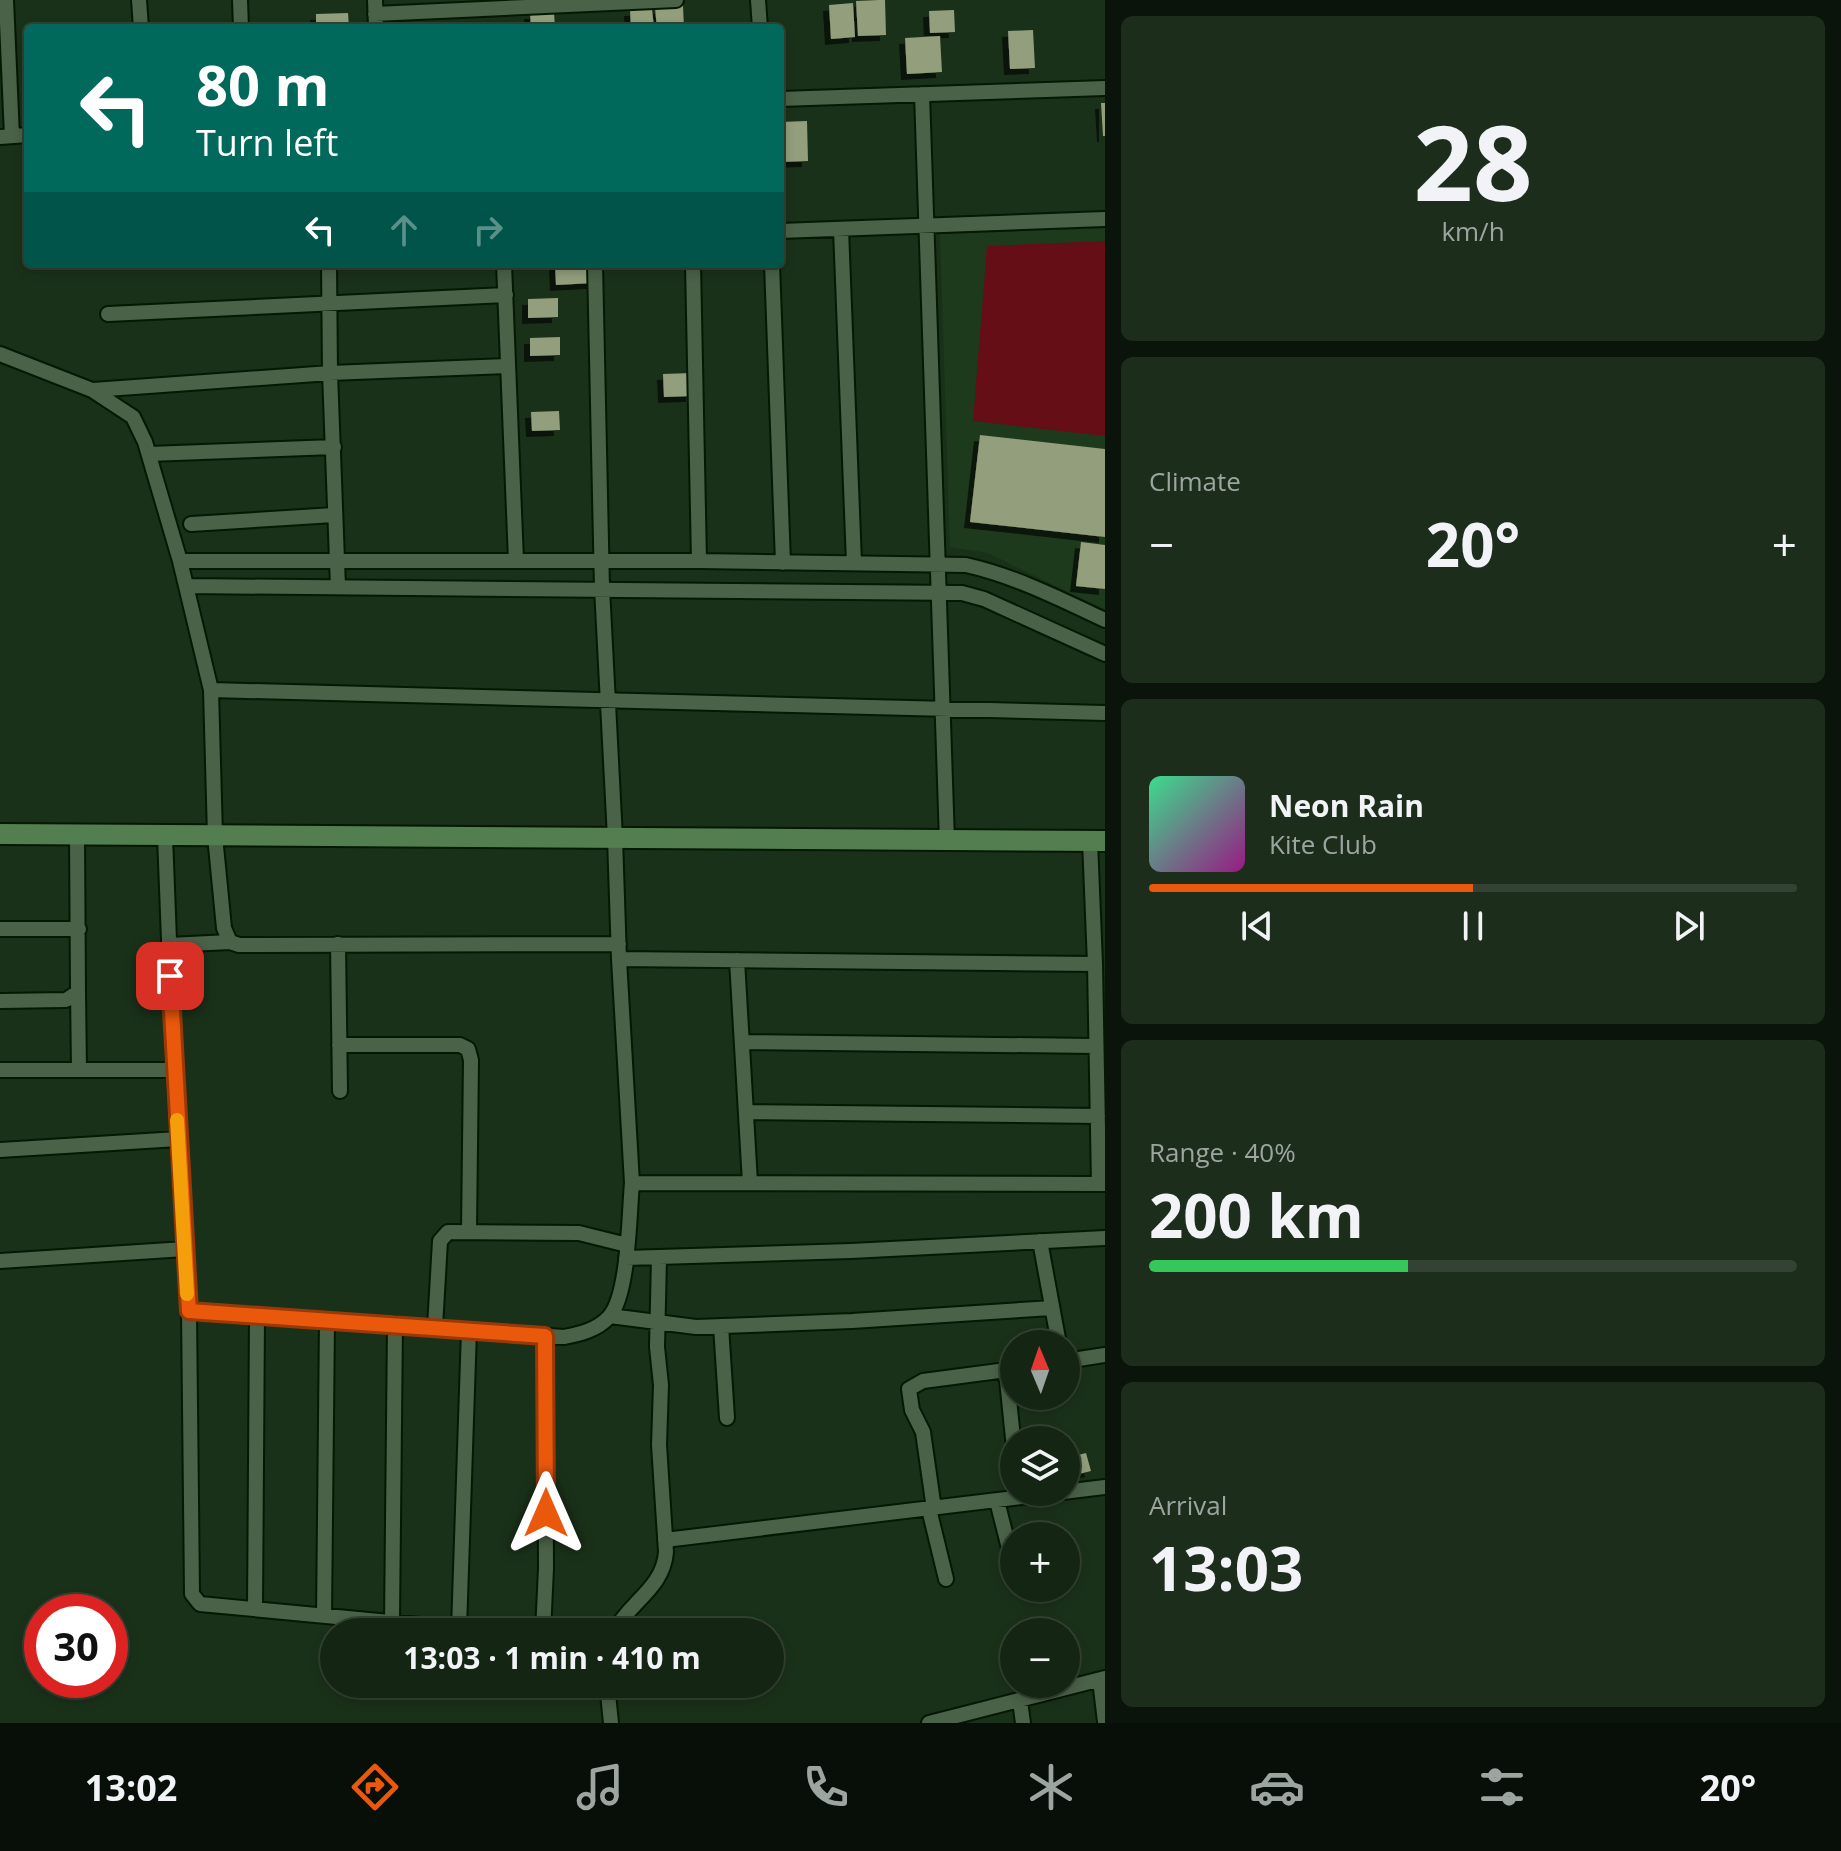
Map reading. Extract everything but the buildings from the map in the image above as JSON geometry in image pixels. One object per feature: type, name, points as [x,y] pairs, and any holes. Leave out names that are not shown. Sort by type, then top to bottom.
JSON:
[{"type":"street","points":[[139,0],[141,24]]},
{"type":"street","points":[[240,0],[241,24]]},
{"type":"street","points":[[375,14],[504,4],[676,0]]},
{"type":"street","points":[[758,0],[760,24]]},
{"type":"street","points":[[4,6],[6,136]]},
{"type":"street","points":[[784,99],[1105,88]]},
{"type":"street","points":[[922,94],[947,841]]},
{"type":"street","points":[[784,231],[1105,219]]},
{"type":"street","points":[[841,229],[854,563]]},
{"type":"street","points":[[329,268],[338,587]]},
{"type":"street","points":[[504,268],[516,561]]},
{"type":"street","points":[[189,1311],[564,1337],[595,1328],[610,1316],[617,1302],[626,1251],[632,1183],[606,700],[595,268]]},
{"type":"street","points":[[693,268],[699,561]]},
{"type":"street","points":[[772,268],[783,563]]},
{"type":"street","points":[[108,314],[506,295]]},
{"type":"street","points":[[0,354],[92,390],[133,417],[149,454],[180,561],[211,690],[215,836],[224,928],[230,942]]},
{"type":"street","points":[[92,390],[330,373],[507,366]]},
{"type":"street","points":[[149,454],[334,447]]},
{"type":"street","points":[[191,524],[334,515]]},
{"type":"street","points":[[180,561],[938,564],[984,569],[1105,620]]},
{"type":"street","points":[[186,586],[962,593],[984,599],[1105,654]]},
{"type":"street","points":[[211,690],[1105,713]]},
{"type":"street","points":[[0,834],[1097,841],[1095,1046],[1102,1184],[632,1183]]},
{"type":"street","points":[[77,836],[79,1070]]},
{"type":"street","points":[[165,836],[174,1070],[189,1311],[192,1594],[200,1604],[347,1618]]},
{"type":"street","points":[[0,929],[79,929]]},
{"type":"street","points":[[169,945],[230,942],[239,945],[338,944],[619,952],[737,960],[1095,964]]},
{"type":"street","points":[[338,944],[340,1091]]},
{"type":"street","points":[[737,960],[750,1183]]},
{"type":"street","points":[[0,1001],[66,1000],[78,992]]},
{"type":"street","points":[[742,1042],[1095,1046]]},
{"type":"street","points":[[339,1045],[460,1045],[468,1049],[471,1060],[469,1231]]},
{"type":"street","points":[[0,1070],[174,1070]]},
{"type":"street","points":[[746,1112],[1098,1116]]},
{"type":"street","points":[[0,1150],[178,1139]]},
{"type":"street","points":[[435,1327],[440,1241],[448,1232],[579,1233],[626,1251],[659,1257],[1105,1238]]},
{"type":"street","points":[[1040,1241],[1056,1330]]},
{"type":"street","points":[[0,1261],[185,1249]]},
{"type":"street","points":[[623,1618],[660,1577],[665,1565],[659,1445],[661,1385],[657,1347],[659,1257]]},
{"type":"street","points":[[610,1316],[658,1324],[721,1326],[1052,1308]]},
{"type":"street","points":[[255,1609],[257,1316]]},
{"type":"street","points":[[324,1616],[327,1320]]},
{"type":"street","points":[[392,1618],[395,1324]]},
{"type":"street","points":[[721,1326],[727,1418]]},
{"type":"street","points":[[459,1618],[469,1330]]},
{"type":"street","points":[[544,1618],[545,1336]]},
{"type":"street","points":[[1080,1359],[1105,1355]]},
{"type":"street","points":[[946,1579],[932,1509],[923,1432],[912,1410],[909,1389],[923,1381],[1000,1370]]},
{"type":"street","points":[[1080,1489],[1105,1487]]},
{"type":"street","points":[[665,1540],[1000,1500]]},
{"type":"street","points":[[997,1501],[1002,1522]]},
{"type":"street","points":[[937,1722],[1102,1679],[1105,1722]]},
{"type":"street","points":[[608,1698],[611,1723]]},
{"type":"street","points":[[1020,1701],[1023,1723]]},
{"type":"shaded area","points":[[1105,228],[1105,610],[988,553],[950,547],[940,234]]},
{"type":"shaded area","points":[[1105,241],[1105,436],[973,421],[987,246]]},
{"type":"slow traffic","points":[[177,1120],[187,1294]]},
{"type":"route","points":[[170,976],[189,1311],[545,1336],[546,1513]]}]
